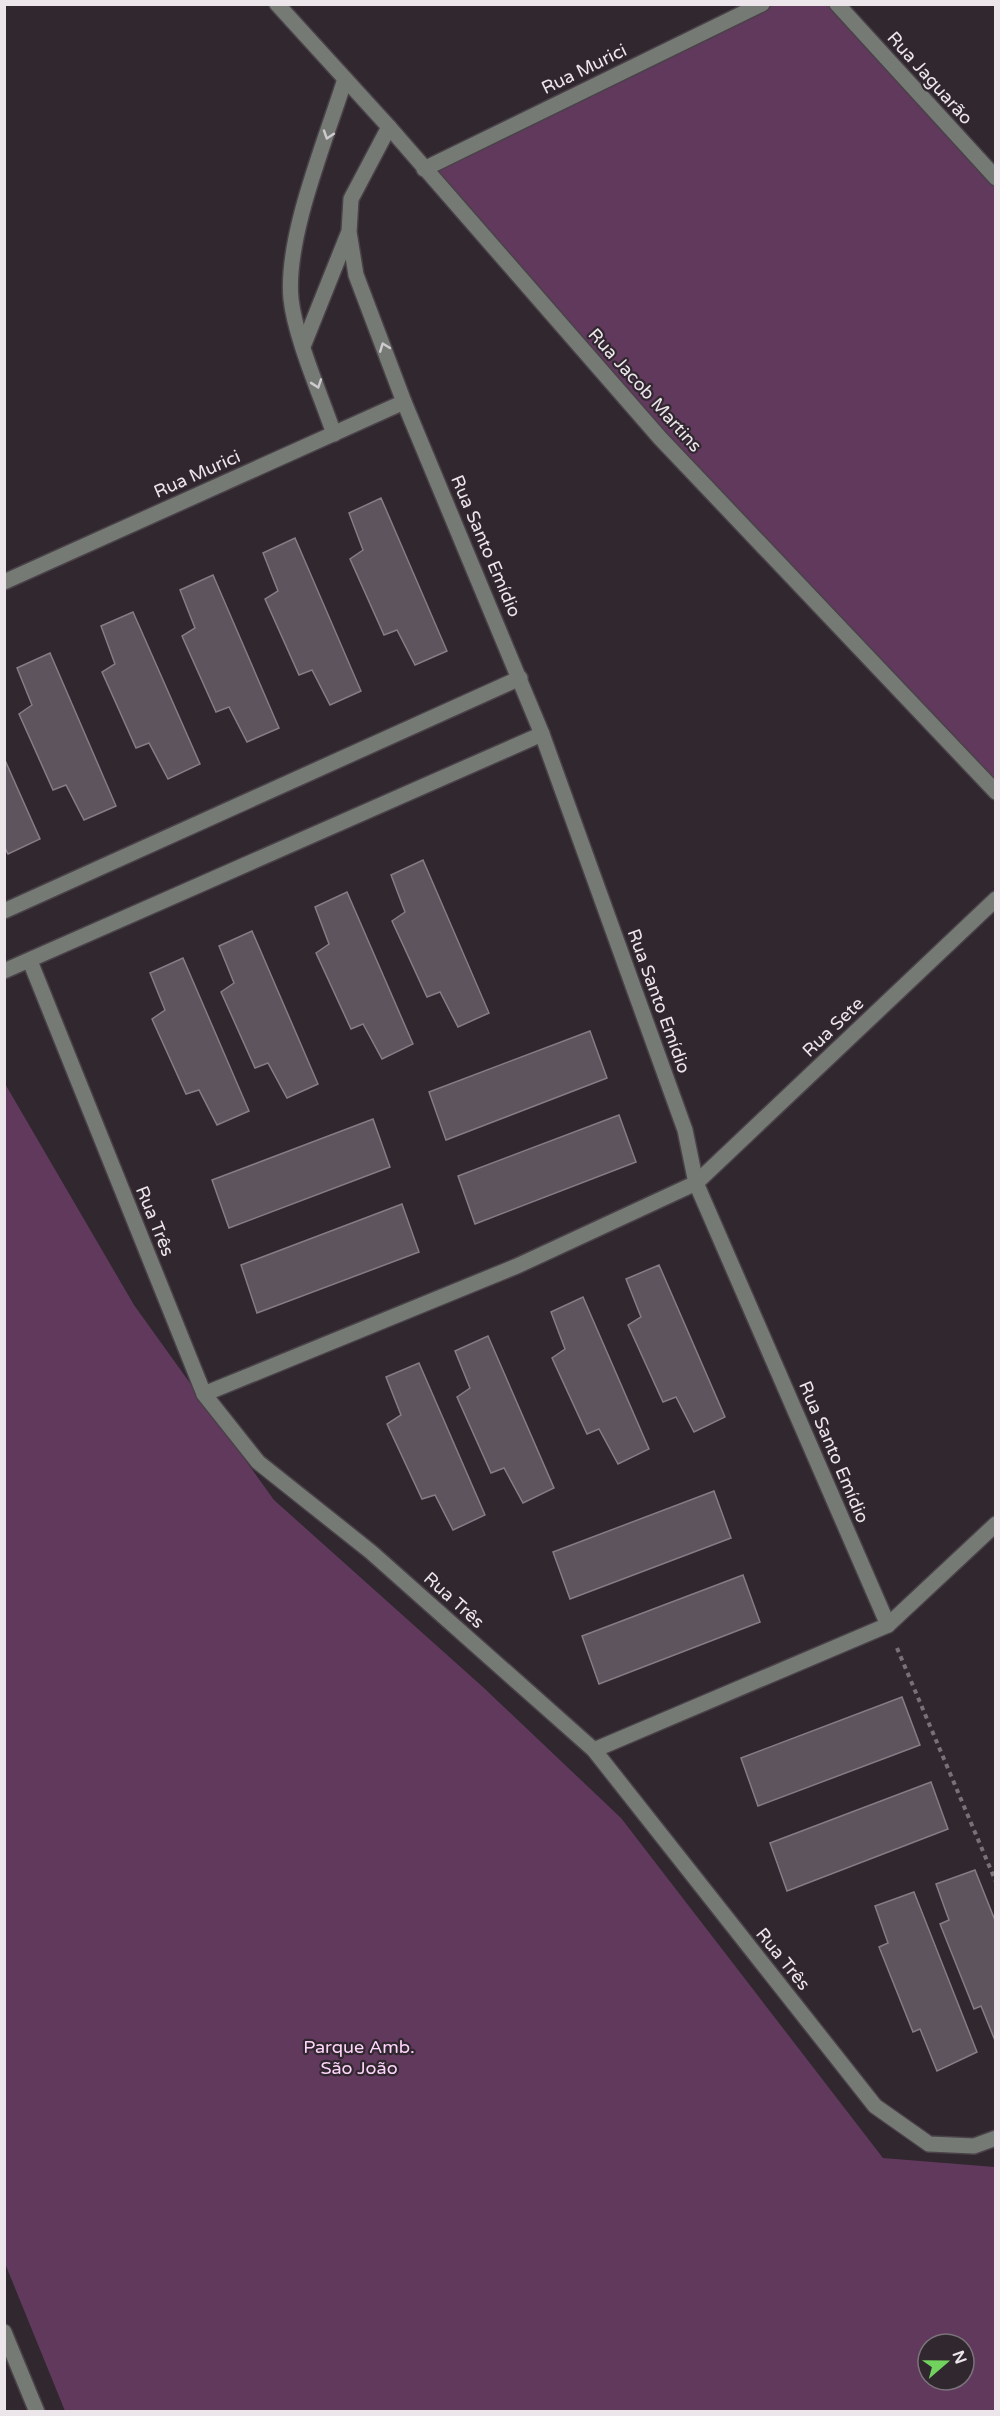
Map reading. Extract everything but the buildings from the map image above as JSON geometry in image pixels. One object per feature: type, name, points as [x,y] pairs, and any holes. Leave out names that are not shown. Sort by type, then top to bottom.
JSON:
[{"type":"street","name":"Rua Jacob Martins","points":[[277,4],[388,127],[660,438],[996,792]]},
{"type":"street","name":"Rua Murici","points":[[424,170],[762,4]]},
{"type":"street","name":"Rua Jaguarão","points":[[837,4],[996,178]]},
{"type":"street","points":[[334,434],[303,344],[292,303],[293,252],[345,79]]},
{"type":"street","name":"Rua Santo Emídio","points":[[388,127],[351,199],[350,254],[356,275],[404,402],[542,734],[685,1130],[696,1183],[888,1625]]},
{"type":"street","points":[[303,344],[349,232]]},
{"type":"street","name":"Rua Murici","points":[[4,582],[404,402]]},
{"type":"street","points":[[4,911],[519,678]]},
{"type":"street","points":[[4,972],[542,734]]},
{"type":"street","name":"Rua Sete","points":[[204,1394],[517,1266],[696,1183],[996,899]]},
{"type":"street","name":"Rua Três","points":[[30,961],[204,1394],[258,1462],[371,1552],[594,1750],[875,2106],[929,2144],[974,2146],[996,2138]]},
{"type":"street","points":[[594,1750],[888,1625],[996,1524]]},
{"type":"street","points":[[4,2332],[37,2412]]},
{"type":"path","points":[[888,1625],[996,1882]]},
{"type":"green space","points":[[762,4],[838,5],[995,168],[995,792],[424,169]]},
{"type":"green space","name":"Parque Amb. São João","points":[[4,1082],[134,1305],[274,1500],[484,1688],[621,1818],[883,2158],[995,2167],[995,2411],[65,2411],[4,2261]]}]
